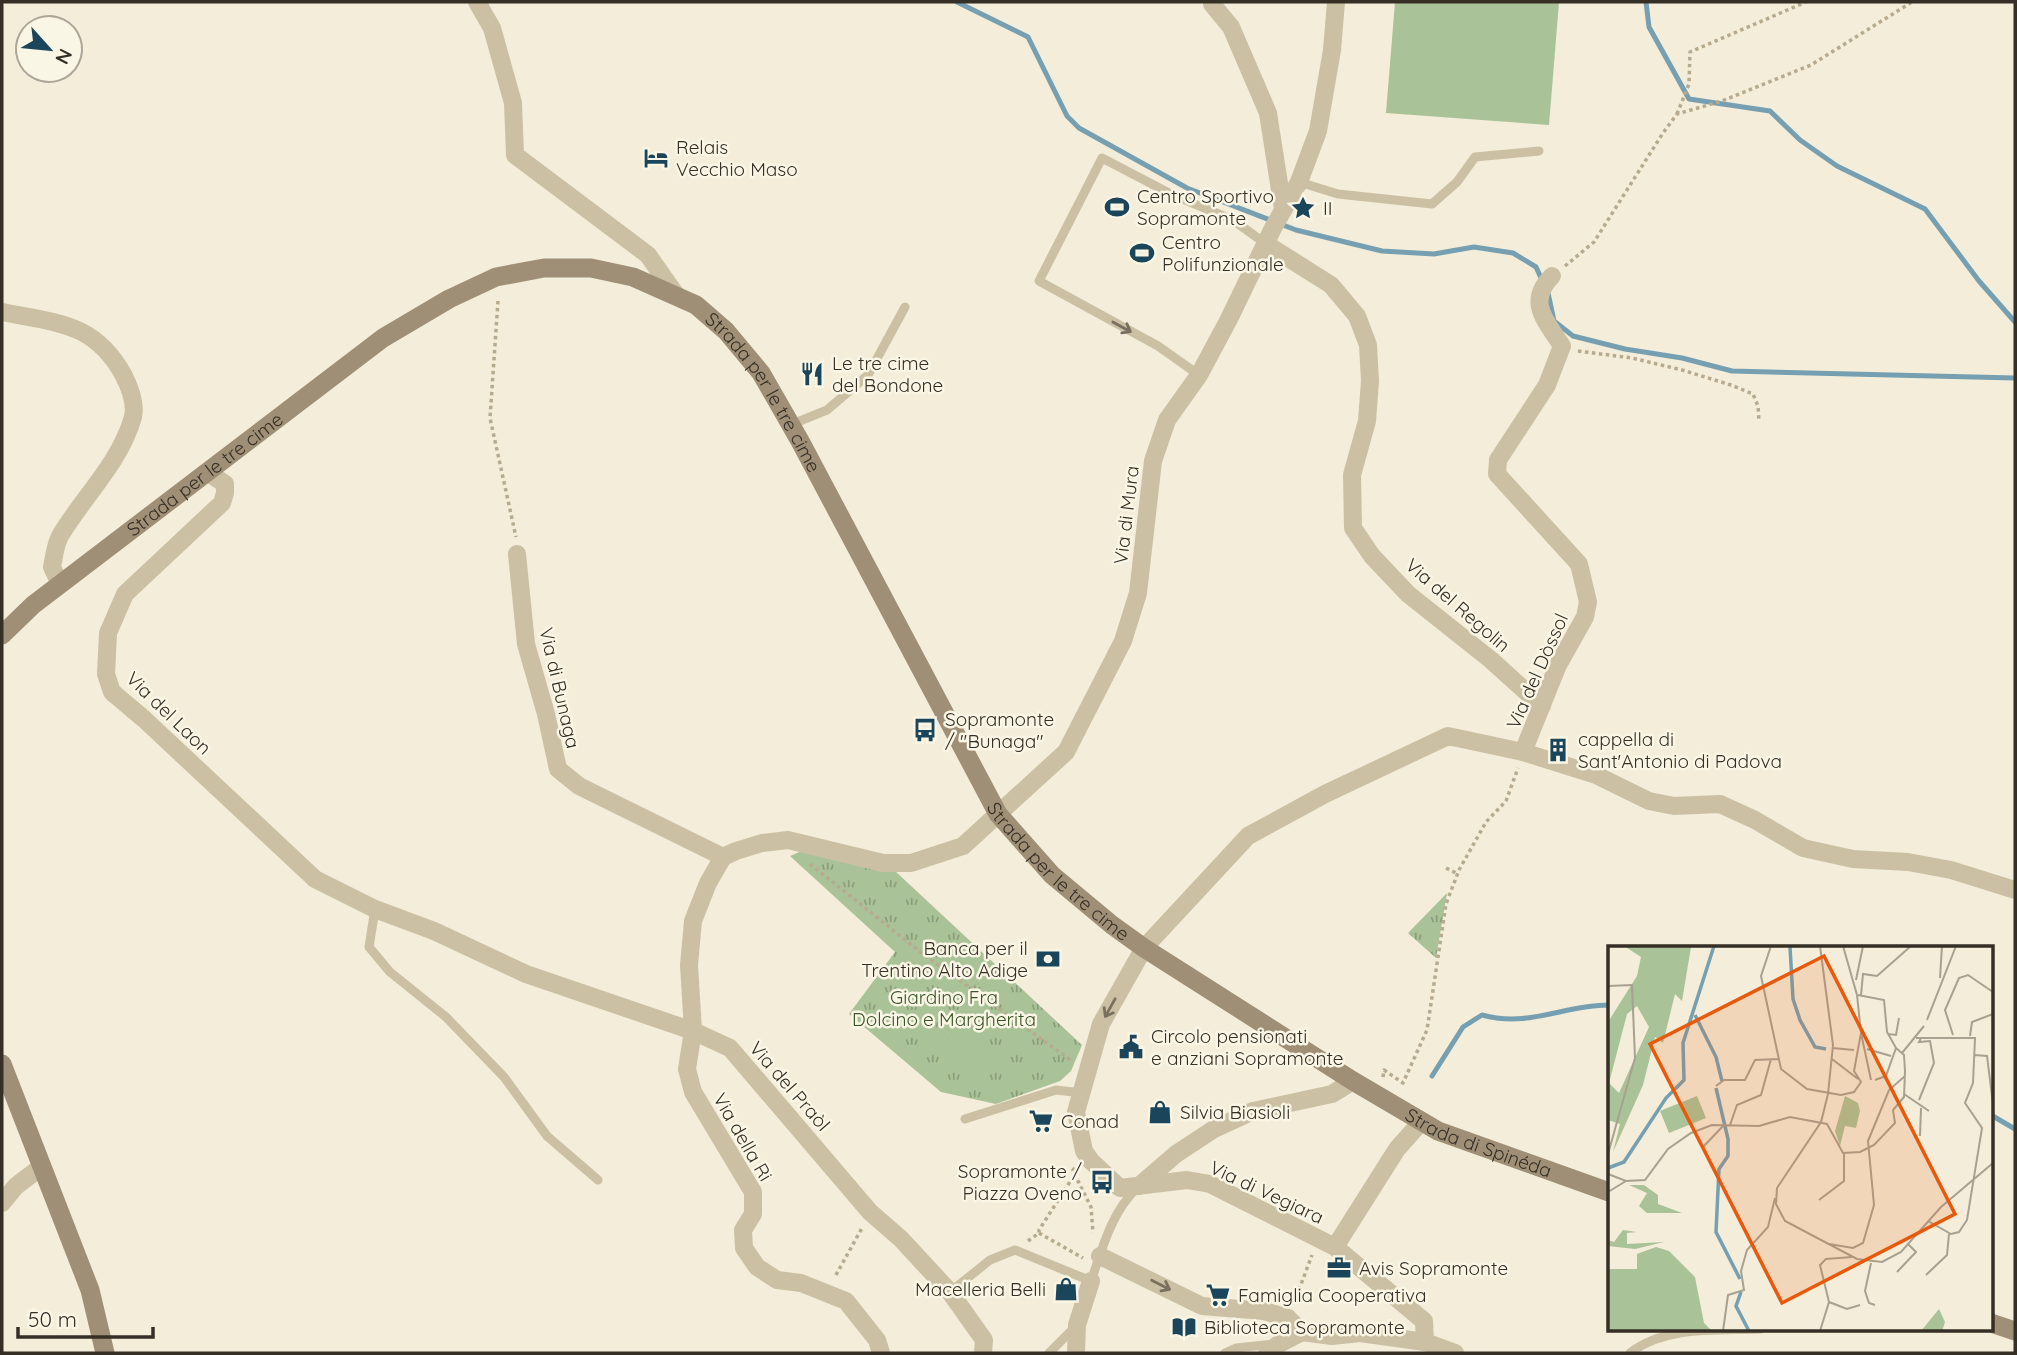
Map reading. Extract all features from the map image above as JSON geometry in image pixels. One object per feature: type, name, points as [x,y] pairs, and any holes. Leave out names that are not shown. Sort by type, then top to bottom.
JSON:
[{"type":"main road","name":"Strada per le tre cime","points":[[2,635],[33,605],[383,338],[449,299],[496,277],[544,268],[591,268],[633,277],[696,305],[726,331],[761,373],[998,814],[1052,875],[1144,948],[1353,1081]]},
{"type":"main road","points":[[2,1064],[90,1290],[105,1353]]},
{"type":"main road","name":"Strada di Spinéda","points":[[1353,1081],[1438,1131],[1608,1192]]},
{"type":"main road","points":[[1993,1324],[2015,1331]]},
{"type":"street","points":[[477,2],[492,28],[513,103],[515,155],[648,255],[676,295]]},
{"type":"street","name":"Via di Mura","points":[[998,814],[1066,752],[1123,641],[1138,593],[1153,461],[1167,420],[1199,375],[1299,182],[1318,131],[1332,50],[1336,2]]},
{"type":"street","points":[[1212,4],[1231,27],[1268,113],[1283,209]]},
{"type":"street","name":"Via del Regolin","points":[[1270,236],[1331,285],[1357,316],[1368,345],[1370,381],[1367,421],[1352,475],[1353,528],[1372,556],[1408,594],[1542,706]]},
{"type":"street","points":[[1546,281],[1539,310],[1562,346]]},
{"type":"street","points":[[2,312],[71,326],[94,338],[114,358],[131,390],[134,415],[114,460],[58,539],[52,567],[60,584]]},
{"type":"street","name":"Via del Dòssol","points":[[1523,752],[1558,665],[1585,617],[1588,602],[1579,564],[1497,474],[1498,460],[1547,385],[1562,346]]},
{"type":"street","name":"Via del Laon","points":[[209,473],[225,484],[222,503],[125,594],[115,613],[108,633],[105,660],[112,692],[315,879],[375,909],[434,931],[526,974],[693,1031]]},
{"type":"street","name":"Via di Bunaga","points":[[517,554],[526,644],[558,769],[579,786],[723,857]]},
{"type":"street","name":"Via del Dòssol","points":[[1091,1161],[1084,1151],[1076,1112],[1082,1081],[1101,1024],[1144,948],[1248,836],[1325,794],[1448,736],[1523,752],[1596,775],[1649,802],[1674,806],[1720,804],[1755,820],[1802,848],[1853,859],[1908,862],[1951,870],[2015,890]]},
{"type":"street","points":[[693,1031],[689,965],[693,921],[708,883],[723,857],[762,843],[788,840],[883,863],[911,863],[963,846],[998,814]]},
{"type":"street","name":"Via del Praòl","points":[[693,1031],[730,1048],[870,1212],[901,1239],[950,1292],[984,1340],[983,1353]]},
{"type":"street","name":"Via della Ri","points":[[693,1031],[687,1069],[693,1092],[753,1192],[753,1214],[743,1230],[744,1248],[757,1267],[777,1280],[801,1283],[846,1301],[877,1340],[881,1353]]},
{"type":"street","points":[[1091,1161],[1120,1188],[1139,1186],[1176,1154],[1214,1129],[1253,1111],[1332,1094],[1353,1081]]},
{"type":"street","name":"Via di Vegiara","points":[[1335,1247],[1396,1149],[1422,1121]]},
{"type":"street","points":[[2,1203],[16,1186],[41,1167]]},
{"type":"street","name":"Via di Vegiara","points":[[1139,1186],[1187,1180],[1210,1184],[1335,1247],[1424,1321],[1425,1342]]},
{"type":"street","points":[[1076,1353],[1077,1325],[1095,1268],[1202,1306],[1264,1311],[1287,1318],[1302,1332],[1332,1336],[1360,1333],[1425,1342],[1455,1353]]},
{"type":"street","points":[[1273,1349],[1302,1332]]},
{"type":"lane","points":[[1299,182],[1338,194],[1432,204],[1457,182],[1475,157],[1539,151]]},
{"type":"lane","points":[[1199,375],[1158,346],[1039,281],[1102,158],[1171,194],[1270,236]]},
{"type":"lane","points":[[790,425],[827,410],[868,375],[905,307]]},
{"type":"lane","points":[[375,909],[369,947],[390,972],[456,1027],[504,1077],[547,1136],[598,1180]]},
{"type":"lane","points":[[965,1119],[1082,1081]]},
{"type":"lane","points":[[950,1292],[990,1260],[1015,1250],[1095,1268],[1112,1223],[1126,1198],[1139,1186]]},
{"type":"lane","points":[[1049,1353],[1077,1325]]},
{"type":"lane","points":[[1630,1353],[1644,1342],[1676,1333],[1740,1330]]},
{"type":"lane","points":[[1225,1353],[1236,1348],[1273,1349]]},
{"type":"path","points":[[1546,281],[1594,243],[1677,114],[1689,84],[1690,52],[1807,2]]},
{"type":"path","points":[[1677,114],[1722,101],[1811,65],[1912,2]]},
{"type":"path","points":[[498,301],[490,418],[513,522],[517,554]]},
{"type":"path","points":[[1562,346],[1580,352],[1632,358],[1731,385],[1752,394],[1758,406],[1759,421]]},
{"type":"path","points":[[1403,1083],[1427,1030],[1446,904],[1458,874],[1486,822],[1506,802],[1523,752]]},
{"type":"path","points":[[788,840],[807,861],[1082,1081]]},
{"type":"path","points":[[1446,868],[1458,874]]},
{"type":"path","points":[[1091,1161],[1074,1172],[1039,1230],[1095,1268]]},
{"type":"path","points":[[1074,1172],[1091,1208],[1095,1268]]},
{"type":"path","points":[[836,1275],[870,1212]]},
{"type":"path","points":[[1015,1250],[1042,1234]]},
{"type":"path","points":[[1287,1318],[1318,1238]]},
{"type":"green space","points":[[1395,2],[1559,2],[1549,125],[1386,113]]},
{"type":"green space","name":"Giardino Fra Dolcino e Margherita","points":[[804,850],[895,871],[1082,1045],[1071,1071],[1060,1081],[996,1104],[941,1092],[849,1014],[895,952],[790,856]]},
{"type":"green space","points":[[1447,893],[1436,958],[1408,933]]},
{"type":"green space","points":[[954,1032],[991,1058],[978,1078],[940,1051]]},
{"type":"waterway","points":[[957,2],[1028,37],[1067,116],[1079,128],[1187,188],[1296,230],[1382,251],[1434,254],[1474,247],[1513,253],[1536,267],[1542,280]]},
{"type":"waterway","points":[[1646,2],[1649,27],[1689,99],[1770,111],[1800,140],[1837,166],[1925,209],[1979,281],[2015,322]]},
{"type":"waterway","points":[[1547,288],[1554,321],[1573,336],[1732,371],[2015,378]]},
{"type":"waterway","points":[[1432,1076],[1463,1027],[1482,1015],[1531,1018],[1576,1008],[1608,1005]]},
{"type":"waterway","points":[[1993,1116],[2015,1129]]},
{"type":"place","name":"Relais Vecchio Maso","points":[[656,158]]},
{"type":"place","name":"Centro Sportivo Sopramonte","points":[[1117,207]]},
{"type":"place","name":"II","points":[[1303,208]]},
{"type":"place","name":"Centro Polifunzionale","points":[[1142,253]]},
{"type":"place","name":"Le tre cime del Bondone","points":[[812,374]]},
{"type":"place","name":"Sopramonte / \"Bunaga\"","points":[[925,730]]},
{"type":"place","name":"cappella di Sant'Antonio di Padova","points":[[1558,750]]},
{"type":"place","name":"Banca per il Trentino Alto Adige","points":[[1048,959]]},
{"type":"place","name":"Circolo pensionati e anziani Sopramonte","points":[[1131,1047]]},
{"type":"place","name":"Silvia Biasioli","points":[[1160,1112]]},
{"type":"place","name":"Conad","points":[[1041,1121]]},
{"type":"place","name":"Sopramonte / Piazza Oveno","points":[[1102,1182]]},
{"type":"place","name":"Avis Sopramonte","points":[[1339,1268]]},
{"type":"place","name":"Macelleria Belli","points":[[1066,1289]]},
{"type":"place","name":"Famiglia Cooperativa","points":[[1218,1295]]},
{"type":"place","name":"Biblioteca Sopramonte","points":[[1184,1327]]}]
